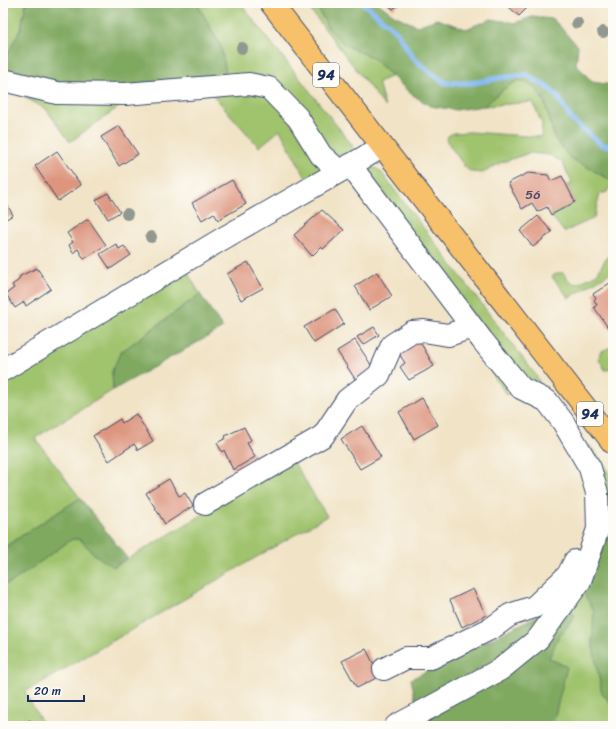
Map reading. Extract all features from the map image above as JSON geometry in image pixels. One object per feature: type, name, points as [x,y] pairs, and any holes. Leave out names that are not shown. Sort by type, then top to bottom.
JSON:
[{"type":"main road","name":"94","points":[[271,3],[613,443]]},
{"type":"street","points":[[3,80],[57,93],[125,94],[249,84],[269,88],[298,118],[321,155],[344,168],[521,388],[547,402],[563,422],[590,468],[597,493],[598,529],[580,581],[538,639],[501,670],[396,726]]},
{"type":"street","points":[[3,370],[382,147]]},
{"type":"street","points":[[205,504],[323,436],[347,400],[379,375],[392,345],[412,332],[424,331],[448,335],[472,327]]},
{"type":"street","points":[[384,669],[406,658],[431,658],[492,628],[510,615],[534,607],[568,575],[586,537],[597,493]]},
{"type":"green space","points":[[3,3],[26,3],[21,28],[3,63]]},
{"type":"green space","points":[[26,3],[197,3],[221,47],[226,72],[207,82],[75,88],[3,71],[3,63],[21,28]]},
{"type":"green space","points":[[197,3],[240,3],[353,146],[347,156],[336,157],[288,98],[207,82],[221,47]]},
{"type":"green space","points":[[305,3],[315,3],[328,28],[345,44],[373,58],[392,76],[378,82],[385,107]]},
{"type":"green space","points":[[315,3],[378,3],[394,15],[417,26],[437,19],[466,29],[491,19],[515,23],[532,17],[553,19],[578,46],[576,64],[592,82],[613,85],[613,181],[570,158],[555,139],[544,101],[534,86],[519,80],[505,88],[484,106],[456,110],[430,106],[410,93],[373,58],[345,45],[328,28]]},
{"type":"green space","points":[[519,80],[534,86],[544,101],[555,139],[597,173],[613,181],[613,187],[609,188],[607,192],[600,194],[594,218],[564,232],[551,215],[575,202],[567,186],[572,183],[562,162],[550,155],[529,153],[500,163],[483,173],[471,172],[465,167],[446,140],[448,136],[453,133],[470,132],[541,137],[542,124],[533,102],[484,106],[505,88]]},
{"type":"green space","points":[[212,94],[266,94],[282,109],[323,169],[307,180],[280,130],[259,147]]},
{"type":"green space","points":[[24,97],[128,100],[70,142],[46,109]]},
{"type":"green space","points":[[364,167],[374,167],[381,172],[535,374],[539,382],[537,385],[525,385]]},
{"type":"green space","points":[[613,253],[613,271],[569,298],[552,277],[557,273],[563,273],[570,282],[577,284],[597,274],[606,258]]},
{"type":"green space","points":[[185,268],[200,294],[121,352],[112,371],[113,390],[35,438],[80,498],[3,548],[3,375]]},
{"type":"green space","points":[[200,294],[223,328],[113,390],[112,371],[121,352]]},
{"type":"green space","points":[[464,334],[511,390],[507,395]]},
{"type":"green space","points":[[613,346],[613,369],[605,370],[599,359],[600,352]]},
{"type":"green space","points":[[589,445],[613,476],[613,504],[604,505]]},
{"type":"green space","points":[[293,461],[327,516],[25,692],[44,726],[3,726],[3,585],[12,582],[72,539],[80,539],[95,555],[114,567]]},
{"type":"green space","points":[[80,498],[127,558],[113,567],[95,555],[80,539],[72,539],[12,582],[3,585],[3,548]]},
{"type":"green space","points":[[613,504],[613,597],[611,602],[613,605],[613,706],[602,693],[592,642],[594,611],[580,587],[604,505]]},
{"type":"green space","points":[[580,587],[595,611],[592,642],[602,693],[613,706],[613,726],[551,726],[566,667],[549,658],[558,638],[575,617],[569,608]]},
{"type":"green space","points":[[553,608],[520,645],[417,707],[411,679]]},
{"type":"green space","points":[[569,608],[575,616],[558,638],[549,658],[567,667],[551,726],[423,726],[420,720]]},
{"type":"building","points":[[386,3],[401,3],[393,9]]},
{"type":"building","points":[[513,3],[532,3],[519,16],[509,7]]},
{"type":"building","points":[[119,126],[138,154],[119,166],[101,137]]},
{"type":"building","points":[[57,151],[81,185],[58,201],[35,166]]},
{"type":"building","points":[[528,173],[548,175],[551,181],[562,176],[575,202],[551,215],[547,207],[537,212],[532,203],[522,209],[508,183]]},
{"type":"building","points":[[232,180],[246,204],[218,220],[214,213],[202,220],[192,203]]},
{"type":"building","points":[[108,193],[120,212],[108,219],[96,200]]},
{"type":"building","points":[[6,203],[13,215],[3,221],[3,205]]},
{"type":"building","points":[[322,210],[344,230],[323,249],[321,247],[312,256],[294,235]]},
{"type":"building","points":[[538,216],[552,232],[533,247],[520,231]]},
{"type":"building","points":[[88,219],[106,245],[84,259],[78,249],[73,253],[69,245],[73,242],[67,233]]},
{"type":"building","points":[[116,244],[119,249],[124,246],[131,255],[110,269],[100,254]]},
{"type":"building","points":[[248,262],[263,288],[241,300],[227,274]]},
{"type":"building","points":[[37,268],[51,289],[26,306],[24,302],[15,308],[6,294],[14,288],[12,285],[19,280],[20,276]]},
{"type":"building","points":[[377,272],[392,296],[369,310],[355,286]]},
{"type":"building","points":[[613,281],[613,327],[609,329],[594,307],[597,305],[594,300],[596,298],[593,294]]},
{"type":"building","points":[[335,309],[344,324],[314,343],[304,327]]},
{"type":"building","points":[[374,327],[379,335],[363,345],[357,337]]},
{"type":"building","points":[[355,340],[373,368],[355,379],[337,351]]},
{"type":"building","points":[[419,340],[434,366],[409,380],[400,367],[405,363],[398,352]]},
{"type":"building","points":[[422,398],[438,425],[414,439],[399,412]]},
{"type":"building","points":[[136,414],[153,441],[138,450],[134,444],[109,461],[93,436],[120,419],[122,423]]},
{"type":"building","points":[[362,426],[381,457],[360,469],[341,439]]},
{"type":"building","points":[[244,427],[251,440],[247,443],[255,457],[233,470],[224,450],[222,452],[217,443],[226,438],[225,436]]},
{"type":"building","points":[[169,479],[179,496],[185,493],[193,506],[165,524],[146,493]]},
{"type":"building","points":[[473,589],[486,615],[462,627],[450,600]]},
{"type":"building","points":[[366,649],[380,676],[357,688],[342,661]]},
{"type":"building","points":[[30,720],[33,726],[19,726]]},
{"type":"waterway","points":[[363,3],[396,31],[413,58],[432,74],[446,83],[472,83],[527,75],[549,88],[557,96],[572,120],[602,145],[613,146]]}]
